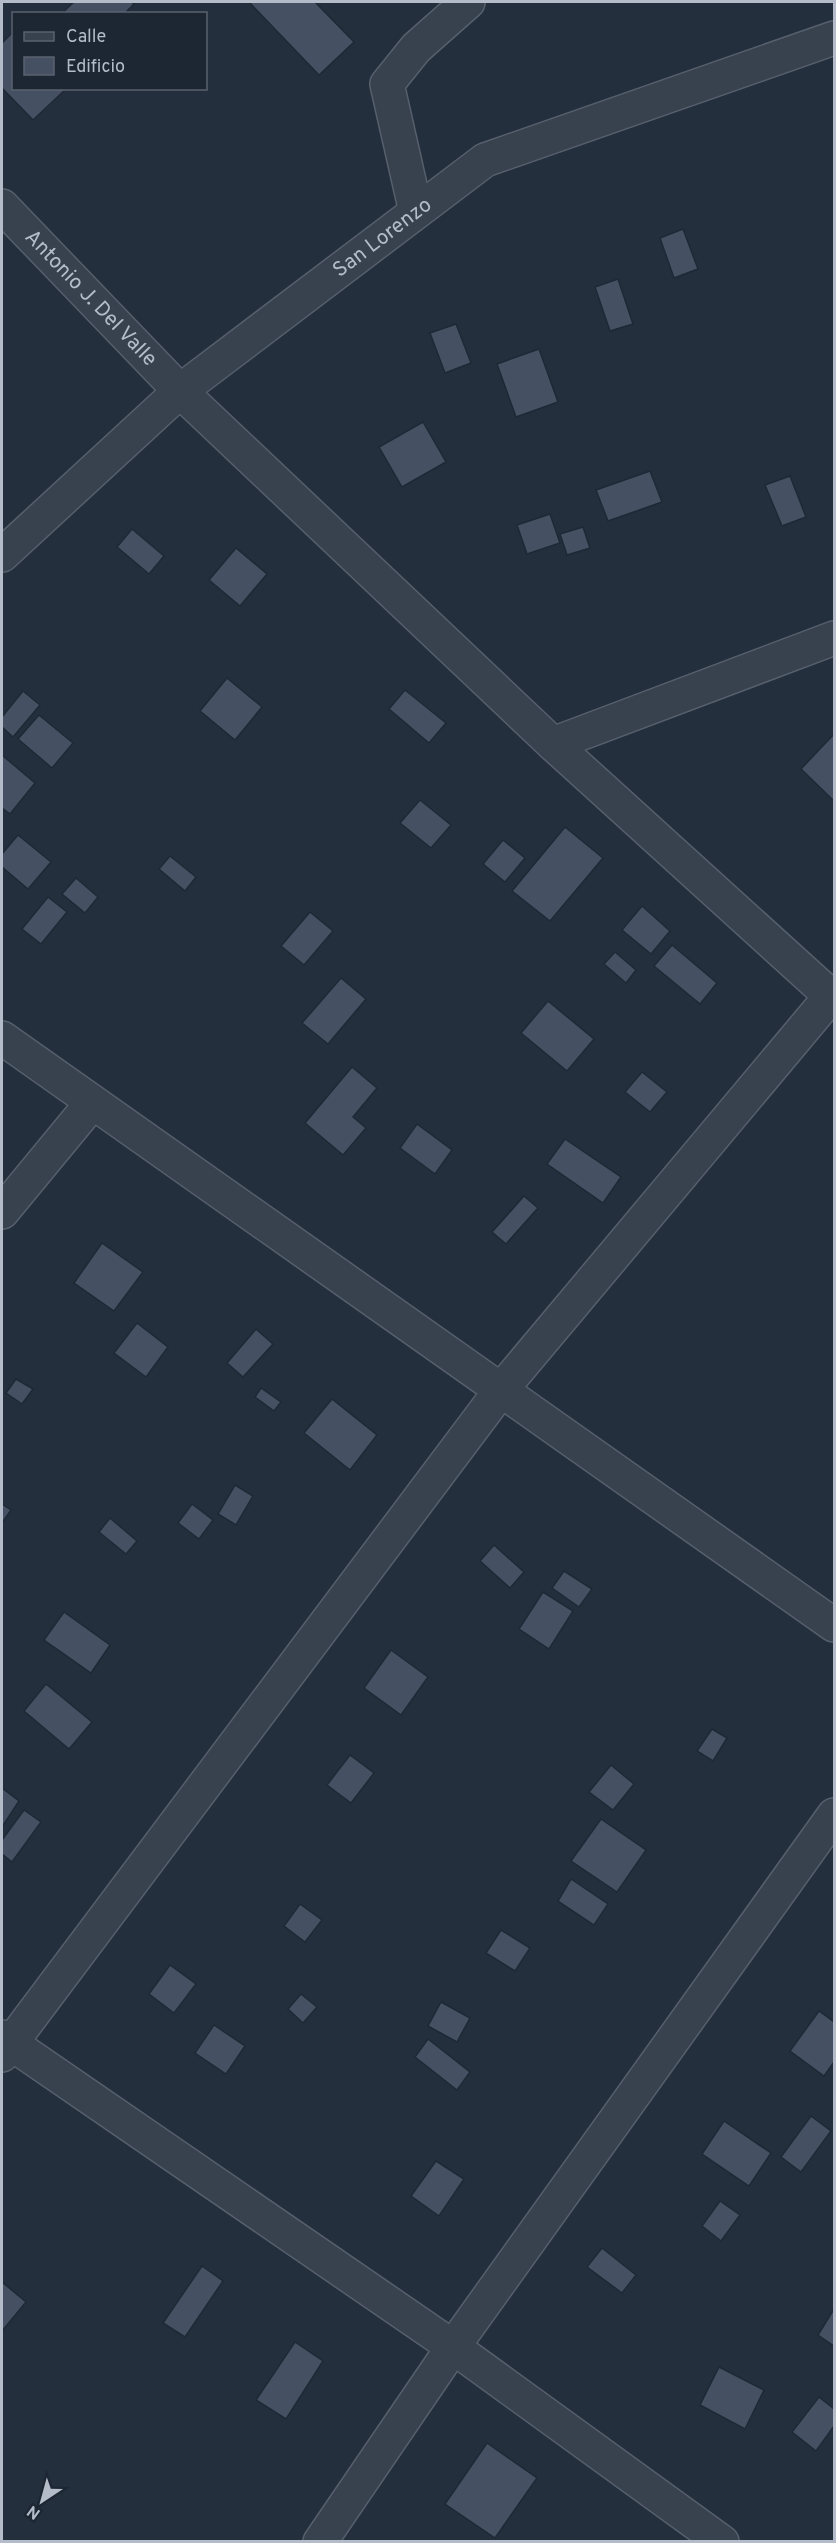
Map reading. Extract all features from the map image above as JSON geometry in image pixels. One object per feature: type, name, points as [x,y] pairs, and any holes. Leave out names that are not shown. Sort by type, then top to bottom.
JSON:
[{"type":"street","points":[[416,212],[387,84],[416,48],[468,2]]},
{"type":"street","name":"San Lorenzo","points":[[2,555],[180,390],[485,160],[834,38]]},
{"type":"street","name":"Antonio J. Del Valle","points":[[2,206],[180,390],[553,744],[833,997]]},
{"type":"street","points":[[553,744],[834,638]]},
{"type":"street","points":[[722,2541],[453,2347],[4,2045],[501,1390],[833,997]]},
{"type":"street","points":[[2,1038],[834,1625]]},
{"type":"street","points":[[2,1212],[92,1103]]},
{"type":"street","points":[[320,2541],[453,2347],[834,1815]]},
{"type":"building","points":[[74,2],[131,2],[134,4],[126,12],[63,12]]},
{"type":"building","points":[[249,2],[315,2],[354,42],[319,75]]},
{"type":"building","points":[[12,33],[12,90],[65,90],[33,120],[2,88],[2,43]]},
{"type":"building","points":[[683,229],[698,269],[674,278],[660,238]]},
{"type":"building","points":[[618,279],[633,324],[610,331],[595,287]]},
{"type":"building","points":[[456,324],[471,363],[445,373],[430,333]]},
{"type":"building","points":[[539,349],[558,402],[516,417],[497,364]]},
{"type":"building","points":[[423,422],[446,462],[402,487],[379,447]]},
{"type":"building","points":[[650,471],[662,502],[608,521],[596,490]]},
{"type":"building","points":[[790,476],[806,517],[782,526],[765,485]]},
{"type":"building","points":[[550,514],[560,543],[527,554],[517,525]]},
{"type":"building","points":[[583,527],[590,548],[567,555],[560,534]]},
{"type":"building","points":[[132,529],[164,556],[149,574],[117,547]]},
{"type":"building","points":[[236,548],[267,574],[240,606],[209,580]]},
{"type":"building","points":[[227,678],[262,707],[235,740],[200,711]]},
{"type":"building","points":[[405,690],[446,723],[429,743],[389,709]]},
{"type":"building","points":[[23,691],[40,705],[13,737],[2,727],[2,717]]},
{"type":"building","points":[[39,715],[73,743],[52,768],[18,739]]},
{"type":"building","points":[[834,734],[834,801],[801,769]]},
{"type":"building","points":[[2,755],[35,783],[10,814],[2,808]]},
{"type":"building","points":[[420,800],[451,825],[431,848],[400,823]]},
{"type":"building","points":[[565,827],[603,858],[550,921],[512,891]]},
{"type":"building","points":[[18,835],[51,862],[28,889],[2,867],[2,854]]},
{"type":"building","points":[[503,840],[525,858],[505,882],[483,864]]},
{"type":"building","points":[[170,856],[196,877],[185,891],[159,869]]},
{"type":"building","points":[[76,878],[98,897],[85,913],[62,894]]},
{"type":"building","points":[[48,897],[67,912],[41,944],[22,929]]},
{"type":"building","points":[[642,906],[670,931],[651,954],[622,930]]},
{"type":"building","points":[[310,912],[333,931],[304,965],[281,946]]},
{"type":"building","points":[[672,945],[717,983],[700,1004],[654,966]]},
{"type":"building","points":[[615,952],[636,970],[626,983],[604,964]]},
{"type":"building","points":[[341,978],[366,999],[328,1044],[302,1023]]},
{"type":"building","points":[[548,1001],[594,1039],[567,1071],[521,1033]]},
{"type":"building","points":[[352,1067],[377,1088],[353,1117],[366,1128],[343,1155],[305,1123]]},
{"type":"building","points":[[642,1072],[667,1092],[650,1112],[625,1092]]},
{"type":"building","points":[[417,1124],[452,1150],[435,1174],[400,1148]]},
{"type":"building","points":[[565,1139],[621,1177],[603,1203],[547,1164]]},
{"type":"building","points":[[524,1196],[538,1208],[506,1244],[492,1232]]},
{"type":"building","points":[[102,1243],[143,1272],[114,1311],[74,1283]]},
{"type":"building","points":[[137,1323],[168,1347],[146,1377],[114,1353]]},
{"type":"building","points":[[256,1329],[273,1344],[243,1377],[227,1363]]},
{"type":"building","points":[[16,1379],[33,1389],[22,1404],[6,1393]]},
{"type":"building","points":[[261,1388],[281,1402],[274,1411],[255,1397]]},
{"type":"building","points":[[332,1399],[377,1435],[350,1470],[304,1433]]},
{"type":"building","points":[[235,1485],[253,1496],[236,1525],[218,1514]]},
{"type":"building","points":[[2,1504],[11,1510],[2,1523]]},
{"type":"building","points":[[192,1504],[213,1520],[199,1539],[178,1523]]},
{"type":"building","points":[[110,1518],[137,1541],[126,1554],[99,1532]]},
{"type":"building","points":[[494,1545],[524,1572],[510,1588],[480,1561]]},
{"type":"building","points":[[564,1571],[592,1589],[579,1607],[552,1588]]},
{"type":"building","points":[[543,1592],[573,1611],[549,1649],[519,1629]]},
{"type":"building","points":[[64,1612],[110,1645],[91,1673],[44,1640]]},
{"type":"building","points":[[391,1650],[428,1677],[401,1715],[364,1688]]},
{"type":"building","points":[[46,1684],[92,1722],[69,1749],[24,1711]]},
{"type":"building","points":[[712,1729],[727,1738],[713,1761],[697,1751]]},
{"type":"building","points":[[350,1755],[374,1773],[351,1803],[327,1785]]},
{"type":"building","points":[[611,1765],[634,1784],[613,1810],[589,1792]]},
{"type":"building","points":[[2,1788],[19,1801],[2,1827]]},
{"type":"building","points":[[24,1810],[41,1822],[12,1862],[2,1854],[2,1840]]},
{"type":"building","points":[[601,1819],[646,1850],[617,1892],[571,1861]]},
{"type":"building","points":[[571,1879],[608,1904],[594,1925],[558,1901]]},
{"type":"building","points":[[300,1904],[322,1920],[305,1942],[284,1926]]},
{"type":"building","points":[[501,1930],[530,1948],[515,1971],[486,1953]]},
{"type":"building","points":[[170,1965],[196,1984],[174,2013],[149,1994]]},
{"type":"building","points":[[301,1994],[317,2007],[303,2023],[288,2009]]},
{"type":"building","points":[[441,2002],[470,2018],[457,2042],[428,2026]]},
{"type":"building","points":[[819,2011],[834,2022],[834,2062],[824,2076],[790,2051]]},
{"type":"building","points":[[214,2025],[245,2046],[226,2074],[195,2053]]},
{"type":"building","points":[[428,2039],[470,2072],[457,2090],[415,2057]]},
{"type":"building","points":[[811,2116],[831,2131],[801,2172],[781,2157]]},
{"type":"building","points":[[724,2121],[771,2153],[749,2186],[702,2154]]},
{"type":"building","points":[[436,2161],[464,2179],[439,2216],[411,2196]]},
{"type":"building","points":[[720,2201],[740,2215],[721,2241],[702,2226]]},
{"type":"building","points":[[602,2248],[636,2275],[622,2293],[587,2267]]},
{"type":"building","points":[[202,2266],[223,2281],[185,2337],[163,2323]]},
{"type":"building","points":[[2,2282],[26,2302],[2,2331]]},
{"type":"building","points":[[834,2309],[834,2346],[818,2335]]},
{"type":"building","points":[[295,2342],[323,2361],[286,2419],[256,2400]]},
{"type":"building","points":[[719,2367],[764,2390],[745,2429],[700,2405]]},
{"type":"building","points":[[819,2397],[834,2409],[834,2426],[816,2451],[792,2432]]},
{"type":"building","points":[[487,2443],[537,2478],[495,2538],[445,2504]]}]
